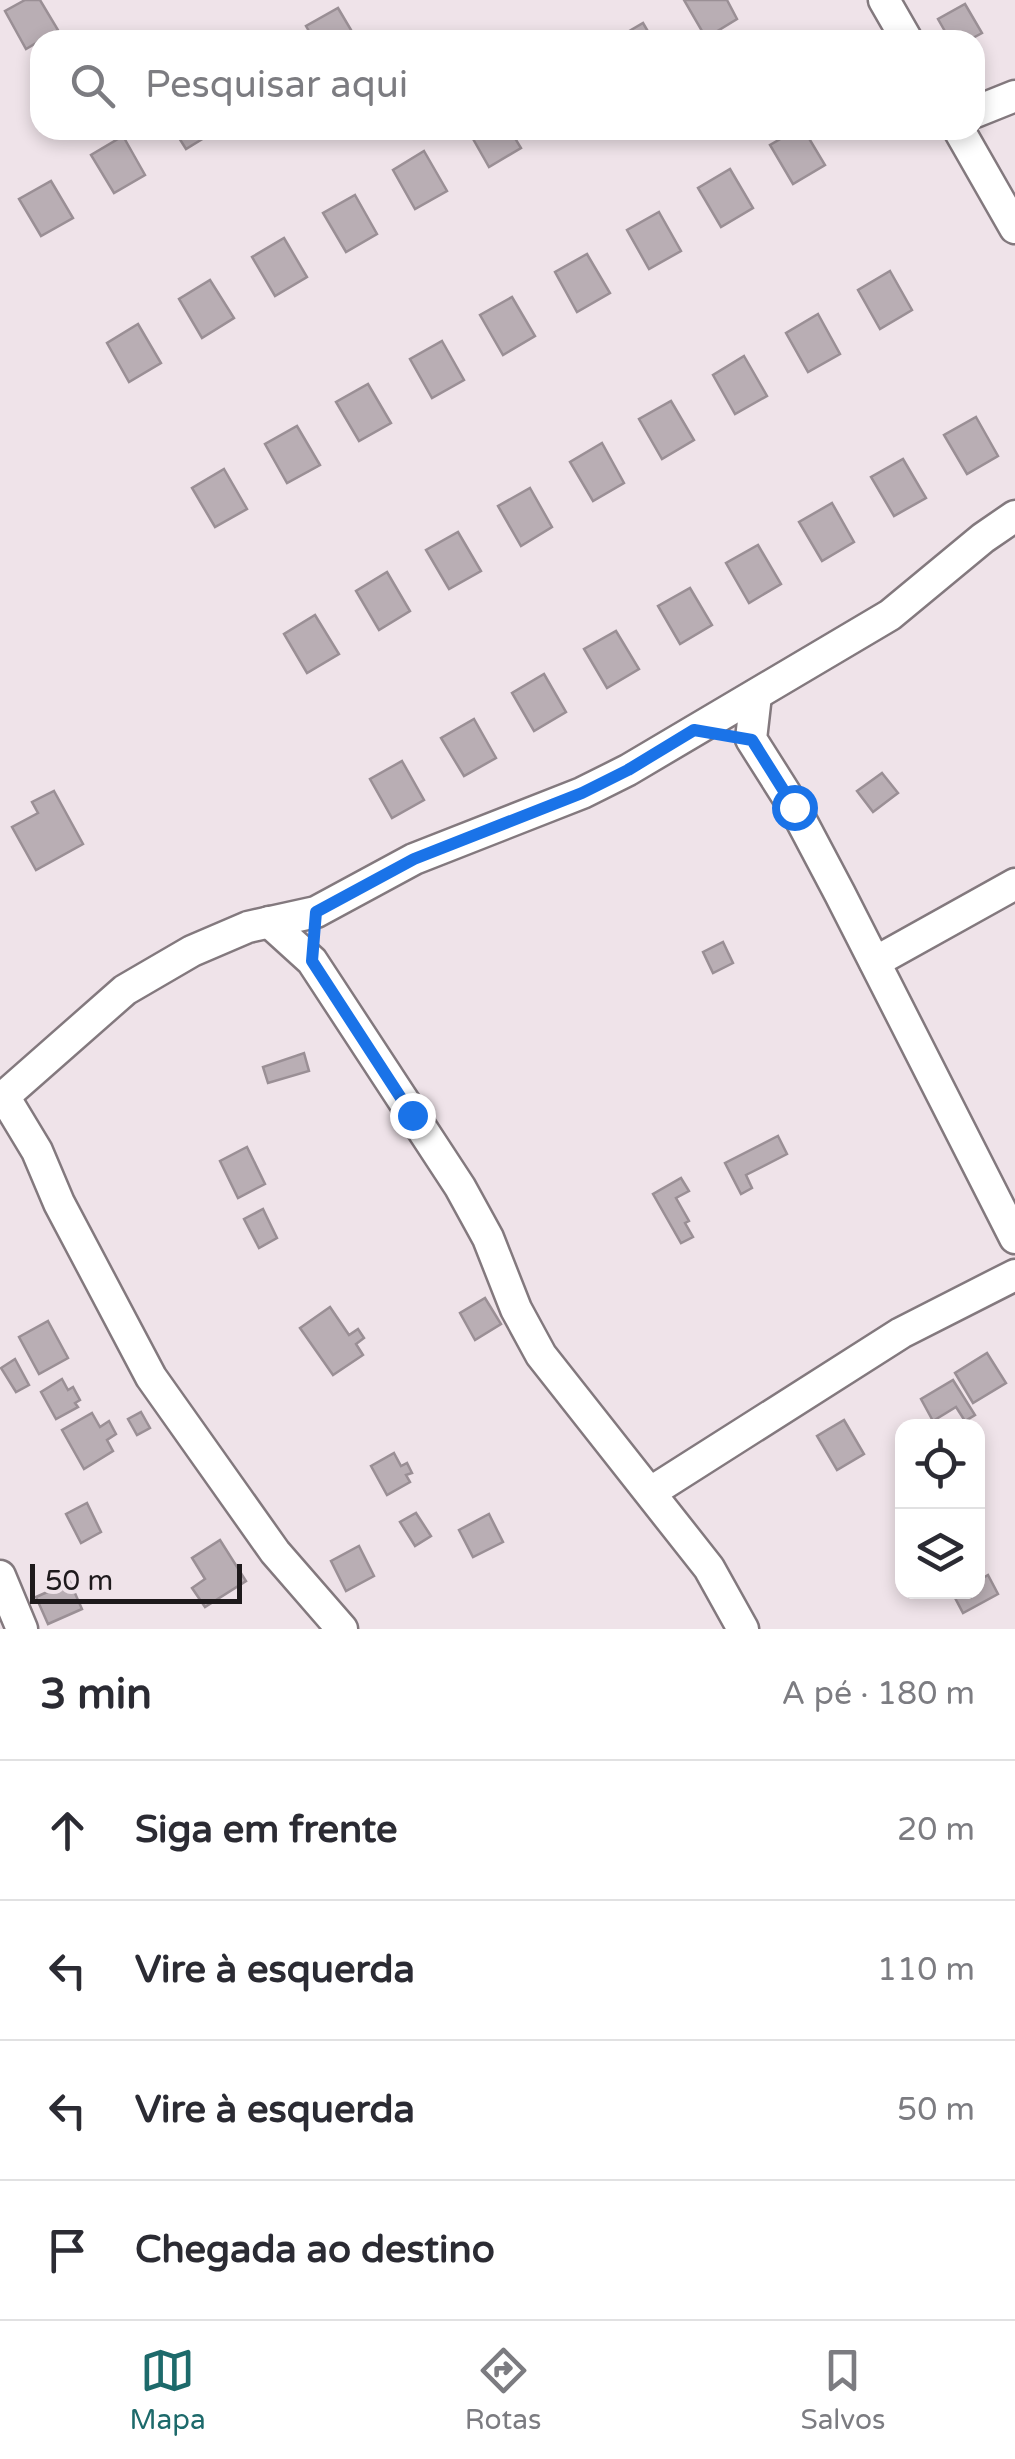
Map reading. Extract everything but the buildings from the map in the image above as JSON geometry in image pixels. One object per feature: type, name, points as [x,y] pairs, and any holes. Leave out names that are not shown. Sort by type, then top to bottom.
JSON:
[{"type":"street","points":[[884,0],[901,30]]},
{"type":"street","points":[[985,108],[1015,96]]},
{"type":"street","points":[[965,140],[1015,228]]},
{"type":"street","points":[[342,1629],[275,1552],[151,1377],[58,1203],[37,1151],[3,1099],[126,990],[226,935],[316,912],[414,859],[582,793],[628,770],[890,615],[1015,516]]},
{"type":"street","points":[[756,695],[752,740],[794,807],[1015,1238]]},
{"type":"street","points":[[694,730],[752,740]]},
{"type":"street","points":[[874,962],[1015,884]]},
{"type":"street","points":[[312,961],[316,912]]},
{"type":"street","points":[[269,922],[312,961],[460,1187],[488,1238],[516,1309],[541,1355],[709,1568],[743,1629]]},
{"type":"street","points":[[651,1492],[901,1333],[1015,1275]]},
{"type":"street","points":[[0,1576],[22,1629]]},
{"type":"route","points":[[412,1115],[312,961],[316,912],[414,859],[582,793],[694,730],[752,740],[794,807]]}]
